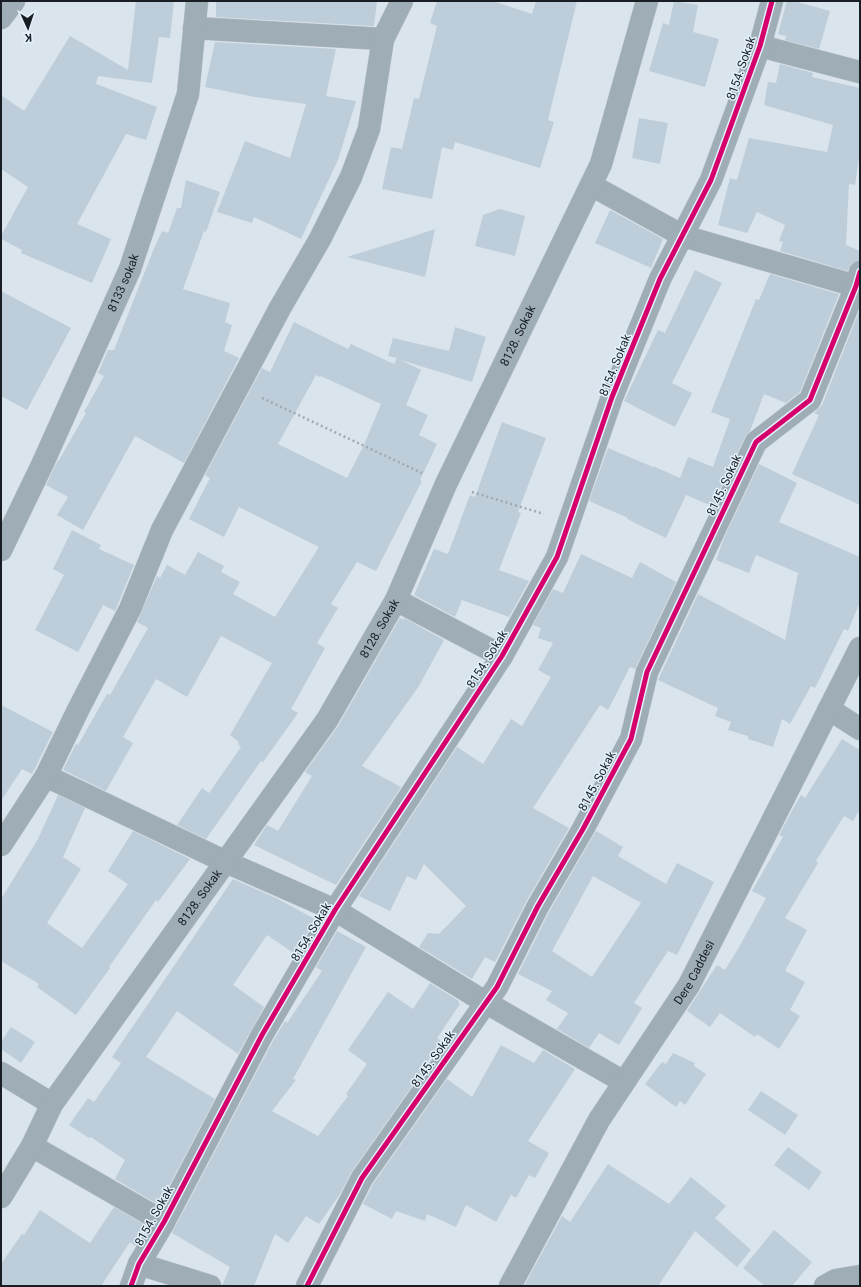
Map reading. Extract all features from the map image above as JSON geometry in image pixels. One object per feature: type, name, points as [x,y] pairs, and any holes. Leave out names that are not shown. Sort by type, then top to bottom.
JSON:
[{"type":"street","points":[[1,18],[14,1]]},
{"type":"street","name":"8133 sokak","points":[[4,537],[45,458],[130,269],[188,94],[197,1]]},
{"type":"street","points":[[1,845],[46,776],[81,703],[130,609],[162,530],[280,308],[320,239],[351,177],[368,129],[383,38],[402,1]]},
{"type":"street","name":"8128. Sokak","points":[[1,1197],[32,1146],[52,1104],[327,720],[396,600],[446,484],[600,164],[647,1]]},
{"type":"street","name":"8154. Sokak","points":[[131,1286],[139,1264],[164,1222],[262,1035],[335,910],[502,656],[557,557],[612,397],[660,279],[711,180],[760,46],[772,1]]},
{"type":"street","points":[[194,28],[383,38]]},
{"type":"street","points":[[760,46],[860,72]]},
{"type":"street","points":[[590,185],[683,236],[859,282]]},
{"type":"street","name":"8145. Sokak","points":[[307,1286],[362,1178],[497,987],[538,906],[583,829],[631,739],[647,672],[756,442],[810,400],[859,282]]},
{"type":"street","points":[[396,600],[502,656]]},
{"type":"street","name":"Dere Caddesi","points":[[510,1286],[599,1120],[689,984],[860,648]]},
{"type":"street","points":[[829,709],[860,729]]},
{"type":"street","points":[[46,776],[226,862],[335,910],[485,1002],[624,1082]]},
{"type":"street","points":[[1,1073],[52,1104]]},
{"type":"street","points":[[32,1146],[164,1222]]},
{"type":"street","points":[[139,1264],[210,1286]]},
{"type":"street","points":[[826,1286],[836,1280],[860,1276]]},
{"type":"path","points":[[238,387],[446,484],[569,522]]},
{"type":"building","points":[[136,1],[174,1],[170,38],[159,37],[152,83],[98,76],[96,84],[157,107],[146,140],[126,134],[77,224],[111,239],[92,283],[21,253],[22,250],[1,239],[1,236],[28,187],[1,169],[1,95],[24,111],[70,36],[128,70]]},
{"type":"building","points":[[216,1],[377,1],[374,26],[216,17]]},
{"type":"building","points":[[437,1],[493,1],[532,14],[536,1],[577,1],[548,120],[554,122],[540,168],[455,142],[453,150],[442,147],[432,199],[382,189],[391,147],[402,149],[414,98],[419,99],[437,26],[430,23]]},
{"type":"building","points":[[674,1],[698,5],[693,32],[719,39],[705,87],[649,71],[663,23],[669,25]]},
{"type":"building","points":[[787,1],[794,1],[830,11],[819,49],[785,40],[786,36],[778,34]]},
{"type":"building","points":[[215,42],[336,49],[326,96],[356,101],[338,160],[301,239],[254,217],[252,223],[217,212],[245,141],[290,158],[306,104],[255,97],[205,87]]},
{"type":"building","points":[[780,64],[813,73],[812,77],[860,88],[860,150],[855,185],[849,184],[846,245],[860,251],[860,260],[852,263],[847,271],[780,251],[783,242],[779,241],[785,225],[757,212],[747,233],[718,225],[730,178],[737,180],[749,138],[827,152],[833,125],[764,105],[768,82],[776,83]]},
{"type":"building","points":[[639,118],[668,123],[660,164],[632,158]]},
{"type":"building","points":[[186,180],[220,192],[183,289],[230,303],[225,322],[232,325],[224,351],[239,358],[184,463],[135,436],[83,530],[57,515],[68,497],[46,485],[58,460],[86,413],[84,412],[104,376],[98,373],[108,350],[114,350],[162,231],[168,233],[177,208],[181,208]]},
{"type":"building","points":[[500,209],[525,216],[515,256],[475,246],[483,215]]},
{"type":"building","points":[[610,210],[663,239],[651,268],[595,243]]},
{"type":"building","points":[[435,229],[425,277],[347,257],[408,238]]},
{"type":"building","points":[[695,270],[722,283],[672,383],[692,393],[675,427],[624,401],[658,330],[665,333]]},
{"type":"building","points":[[770,274],[839,294],[800,392],[786,403],[764,394],[750,431],[745,437],[712,506],[686,495],[666,538],[627,519],[628,518],[589,501],[608,448],[680,478],[688,457],[713,467],[730,419],[711,412],[756,299],[759,300]]},
{"type":"building","points":[[1,291],[71,328],[27,410],[1,396]]},
{"type":"building","points":[[860,309],[860,505],[792,474],[819,415],[814,413],[822,405]]},
{"type":"building","points":[[294,322],[348,349],[351,344],[394,364],[397,358],[388,356],[393,338],[449,351],[455,327],[486,337],[472,382],[401,360],[421,370],[406,405],[428,415],[419,435],[437,444],[420,480],[422,481],[376,571],[357,562],[331,604],[338,608],[317,643],[325,648],[291,709],[298,713],[263,762],[261,761],[206,839],[177,825],[202,788],[209,793],[241,747],[238,744],[239,742],[230,735],[272,663],[221,636],[187,697],[156,679],[123,737],[133,743],[106,791],[63,770],[76,744],[78,745],[107,694],[110,695],[148,628],[137,622],[157,576],[160,578],[167,565],[185,575],[198,552],[224,566],[221,572],[240,582],[233,594],[275,617],[319,547],[239,507],[224,537],[189,519],[210,478],[205,475],[262,368],[270,372]],"holes":[[[316,375],[321,376],[381,404],[364,445],[347,478],[278,444]]]},
{"type":"building","points":[[502,422],[546,438],[518,512],[521,513],[499,570],[529,581],[509,617],[462,600],[455,617],[414,595],[434,549],[448,554],[470,495],[475,497]]},
{"type":"building","points":[[759,464],[797,483],[779,522],[860,557],[860,602],[848,631],[844,629],[815,688],[811,686],[790,724],[782,719],[773,747],[748,739],[748,736],[728,730],[731,722],[715,716],[718,708],[658,680],[698,594],[785,640],[798,573],[756,555],[749,573],[716,560],[724,538]]},
{"type":"building","points":[[72,530],[101,545],[99,549],[134,565],[115,611],[103,605],[78,652],[35,630],[64,575],[53,569]]},
{"type":"building","points":[[581,554],[632,578],[640,562],[676,582],[635,669],[630,667],[608,710],[600,705],[533,808],[569,828],[527,900],[495,962],[485,957],[472,979],[419,947],[428,933],[439,934],[466,906],[424,864],[416,880],[407,876],[390,911],[359,896],[457,747],[483,764],[511,719],[522,726],[551,677],[538,670],[553,643],[538,638],[541,628],[533,625],[553,589],[563,593]]},
{"type":"building","points":[[400,618],[403,620],[404,618],[444,640],[419,686],[362,766],[401,787],[336,885],[254,845],[267,825],[278,831],[312,776],[305,772],[338,726]]},
{"type":"building","points":[[1,705],[53,732],[32,774],[22,769],[1,801]]},
{"type":"building","points":[[842,739],[860,750],[860,809],[853,821],[844,816],[816,861],[818,863],[785,918],[807,930],[785,971],[805,982],[790,1010],[800,1016],[779,1049],[757,1034],[755,1037],[720,1013],[710,1027],[687,1011],[717,965],[725,970],[738,949],[766,898],[752,891],[783,837],[779,835],[801,795],[805,798]]},
{"type":"building","points":[[58,795],[85,808],[63,857],[81,869],[47,923],[82,948],[128,884],[108,871],[133,831],[190,859],[158,902],[156,900],[76,1015],[37,987],[39,984],[1,961],[1,899],[38,839]]},
{"type":"building","points":[[596,831],[623,847],[618,856],[666,884],[677,863],[714,882],[677,955],[668,951],[634,1003],[642,1008],[619,1045],[599,1033],[589,1048],[557,1029],[568,1013],[546,1000],[552,991],[518,974],[549,912]],"holes":[[[593,876],[641,903],[592,977],[552,951]]]},
{"type":"building","points":[[233,879],[276,898],[315,919],[295,954],[267,935],[233,985],[264,1007],[238,1054],[177,1011],[146,1057],[215,1099],[159,1205],[115,1179],[125,1160],[91,1137],[89,1138],[69,1125],[88,1098],[94,1102],[121,1063],[112,1057]]},
{"type":"building","points":[[337,931],[366,947],[293,1079],[296,1080],[272,1111],[318,1136],[348,1096],[346,1094],[367,1064],[348,1050],[388,992],[413,1009],[430,983],[459,1001],[458,1002],[460,1004],[437,1038],[441,1041],[426,1064],[427,1065],[352,1171],[340,1194],[319,1224],[306,1216],[288,1243],[275,1234],[254,1286],[222,1286],[230,1267],[172,1233],[273,1041],[285,1021],[287,1023],[322,971],[316,967]]},
{"type":"building","points":[[11,1027],[35,1042],[21,1063],[1,1049],[1,1042]]},
{"type":"building","points":[[501,1045],[534,1063],[543,1050],[575,1069],[528,1141],[549,1153],[535,1178],[529,1175],[516,1198],[511,1195],[496,1222],[466,1205],[456,1227],[427,1214],[425,1221],[396,1211],[392,1219],[363,1204],[373,1184],[447,1079],[472,1097]]},
{"type":"building","points":[[673,1053],[695,1063],[694,1066],[706,1074],[685,1105],[680,1101],[676,1107],[645,1084],[662,1062],[666,1064]]},
{"type":"building","points":[[761,1091],[798,1115],[785,1135],[748,1110]]},
{"type":"building","points":[[788,1147],[822,1172],[809,1190],[774,1165]]},
{"type":"building","points":[[608,1164],[669,1204],[691,1177],[726,1206],[715,1218],[751,1250],[737,1267],[695,1231],[658,1286],[524,1286],[562,1216],[570,1222]]},
{"type":"building","points":[[114,1207],[147,1226],[135,1246],[130,1242],[101,1286],[1,1286],[1,1264],[22,1234],[24,1235],[40,1210],[90,1243]]},
{"type":"building","points":[[774,1230],[812,1262],[792,1286],[765,1286],[743,1268]]},
{"type":"cycle path","points":[[131,1286],[139,1264],[164,1222],[262,1035],[335,910],[502,656],[557,557],[612,397],[660,279],[711,180],[760,46],[772,1]]},
{"type":"cycle path","points":[[307,1286],[362,1178],[497,987],[538,906],[583,829],[631,739],[647,672],[756,442],[810,400],[856,286],[860,272]]}]
